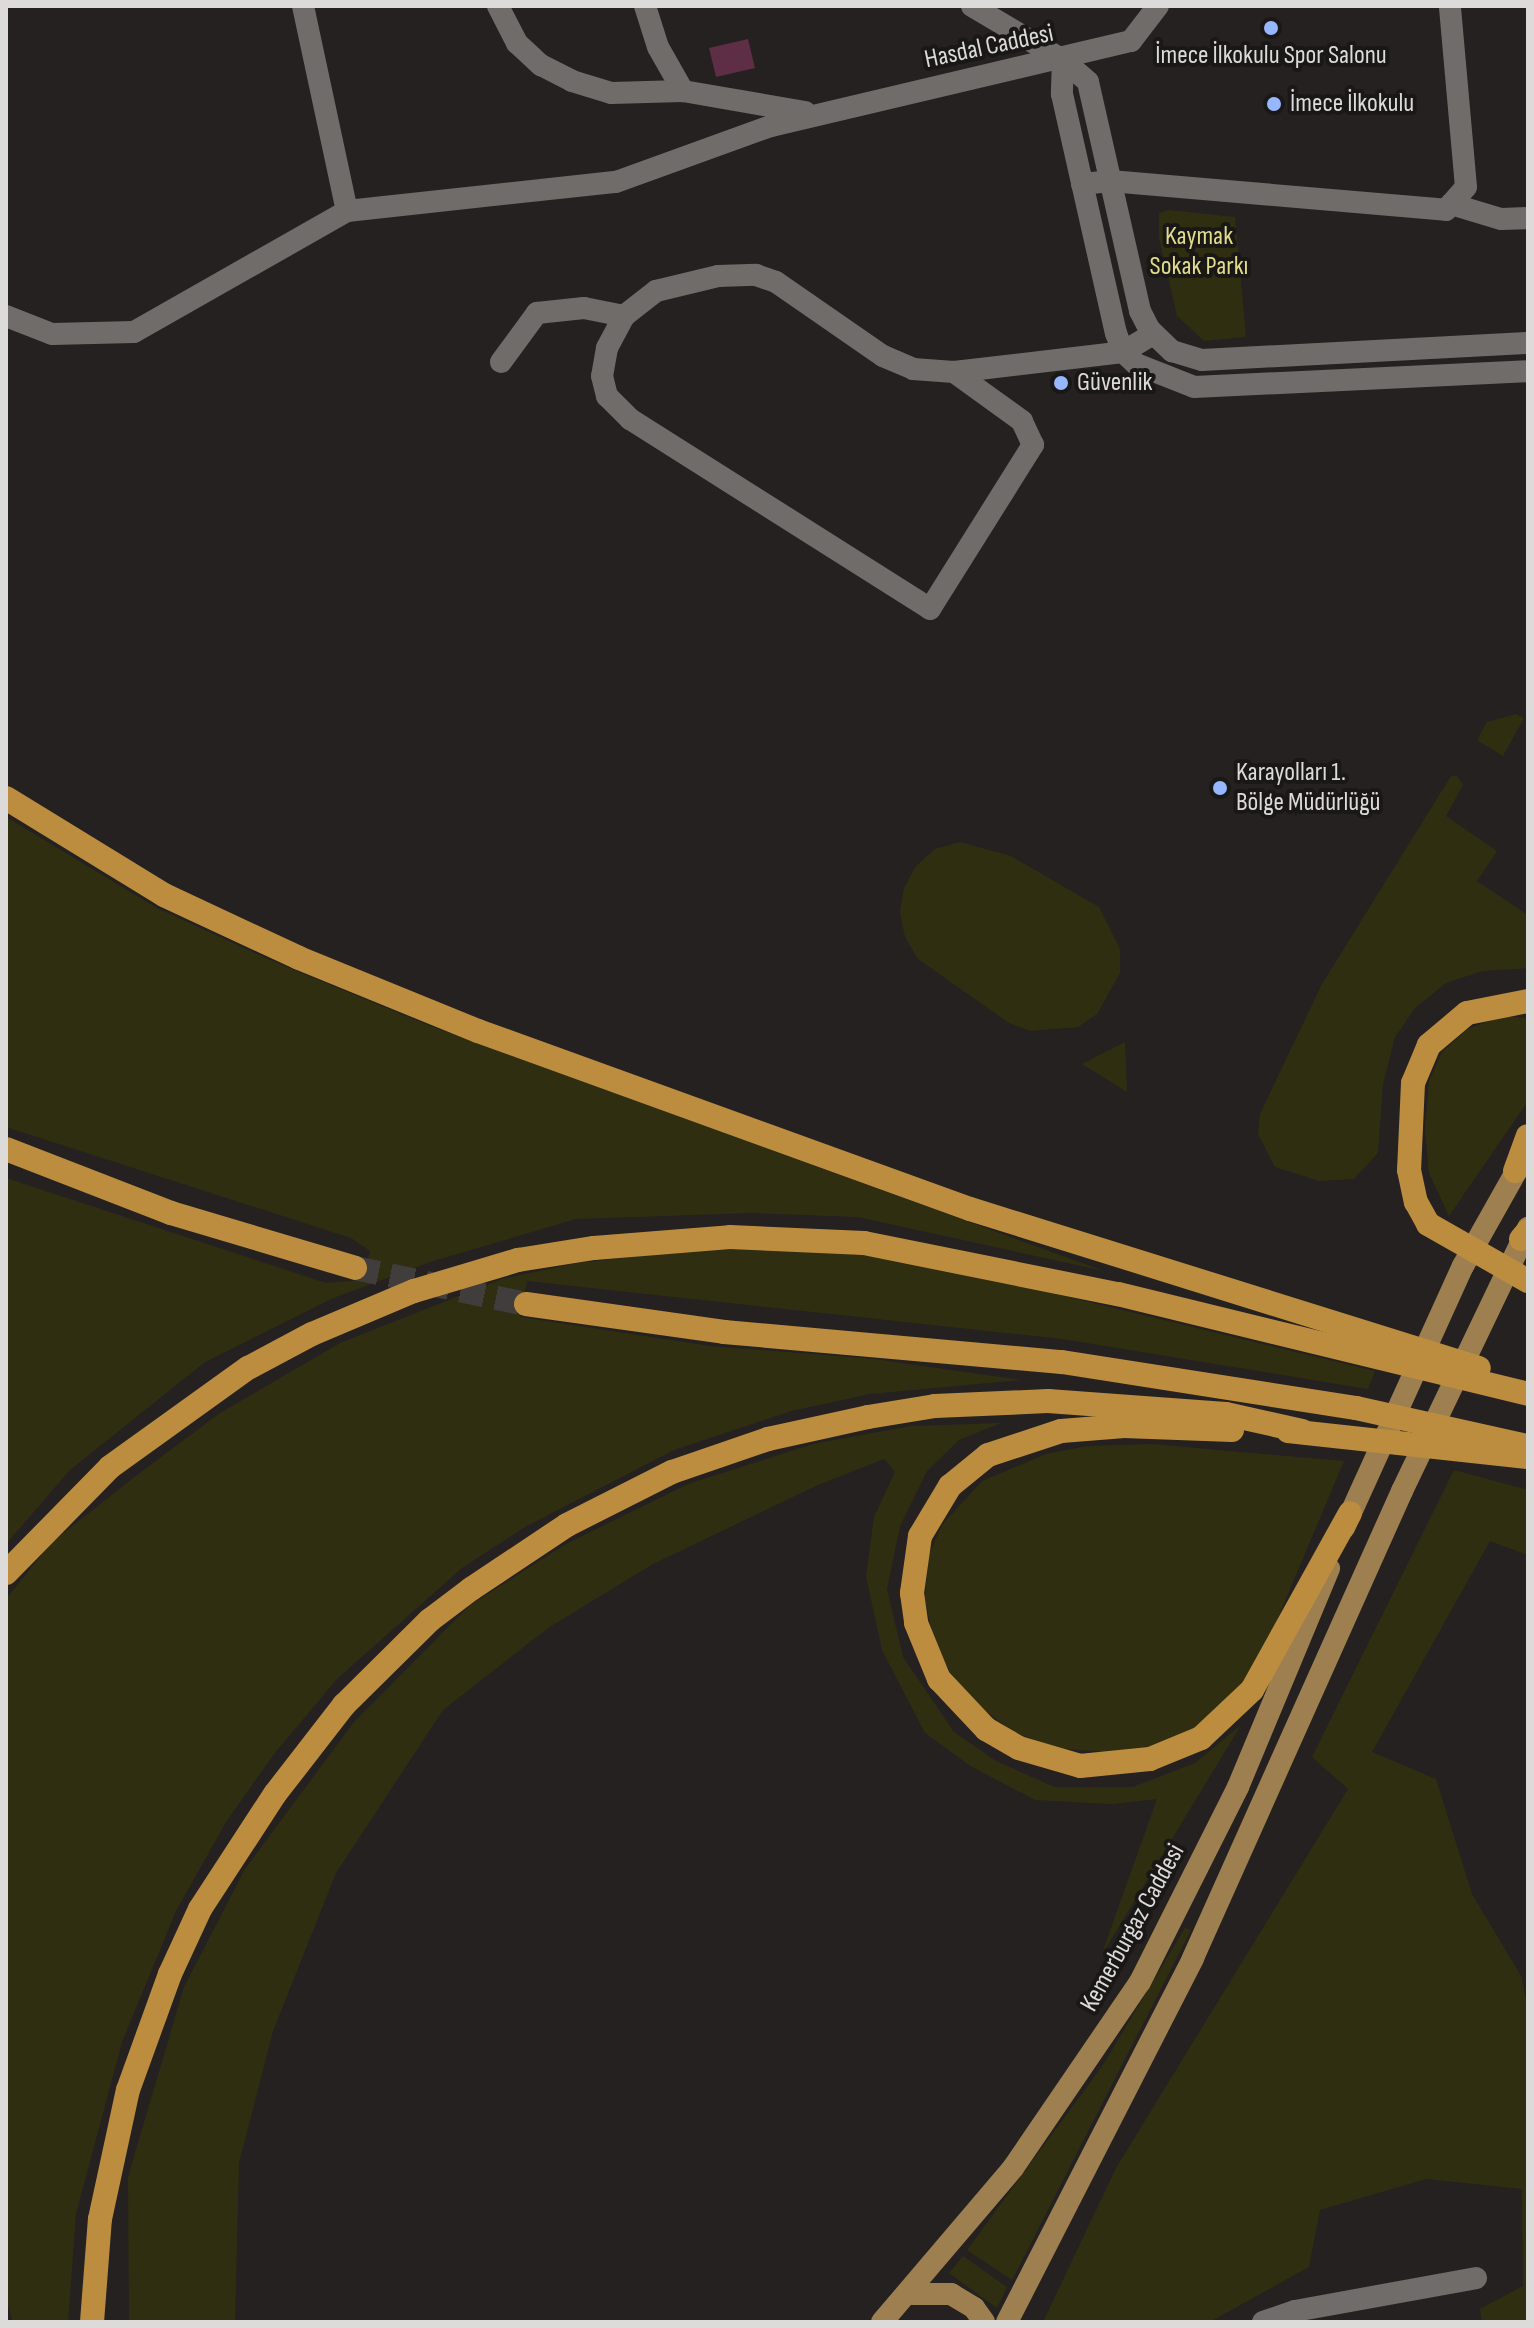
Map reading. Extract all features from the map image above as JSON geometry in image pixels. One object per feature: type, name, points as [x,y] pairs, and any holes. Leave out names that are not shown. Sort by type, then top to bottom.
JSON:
[{"type":"highway","points":[[6,798],[116,869],[217,922],[478,1031],[1034,1231],[1487,1370],[1519,1392]]},
{"type":"highway","points":[[1528,1001],[1467,1013],[1429,1045],[1413,1083],[1409,1170],[1416,1202],[1428,1224],[1528,1281]]},
{"type":"highway","points":[[1522,1162],[1528,1136]]},
{"type":"highway","points":[[6,1149],[171,1213],[355,1268]]},
{"type":"highway","points":[[6,1573],[110,1467],[248,1368],[312,1334],[414,1291],[518,1260],[594,1248],[730,1237],[864,1243],[1118,1294],[1519,1392]]},
{"type":"highway","points":[[526,1304],[724,1332],[1062,1362],[1341,1405],[1528,1446]]},
{"type":"highway","points":[[92,2322],[100,2219],[128,2090],[170,1974],[200,1909],[275,1794],[344,1705],[419,1630],[471,1589],[567,1525],[648,1483],[719,1455],[817,1427],[935,1406],[1048,1401],[1226,1414],[1302,1431]]},
{"type":"highway","points":[[1350,1513],[1252,1690],[1219,1725],[1179,1749],[1112,1765],[1052,1760],[986,1729],[939,1679],[916,1623],[914,1564],[931,1512],[968,1468],[1036,1436],[1088,1428],[1302,1431],[1528,1457]]},
{"type":"main road","name":"Kemerburgaz Caddesi","points":[[882,2322],[909,2294],[1013,2168],[1140,1982],[1238,1787],[1350,1513],[1452,1288],[1522,1162]]},
{"type":"main road","points":[[1007,2322],[1206,1930],[1402,1491],[1526,1233]]},
{"type":"main road","points":[[909,2294],[951,2294],[974,2308],[984,2322]]},
{"type":"street","points":[[6,316],[52,334],[134,332],[347,211],[303,6]]},
{"type":"street","points":[[498,6],[517,43],[541,65],[572,81],[611,93],[683,91],[814,114]]},
{"type":"street","points":[[645,6],[658,47],[683,91]]},
{"type":"street","points":[[972,6],[1063,60],[1088,82],[1140,311],[1153,334],[1172,351],[1202,360],[1528,343]]},
{"type":"street","name":"Hasdal Caddesi","points":[[347,211],[616,182],[814,114],[1063,60],[1131,41],[1158,6]]},
{"type":"street","points":[[1082,184],[1110,181],[1446,210],[1466,187],[1450,6]]},
{"type":"street","points":[[1063,60],[1062,94],[1123,352],[1152,375],[1194,387],[1528,371]]},
{"type":"street","points":[[1451,204],[1501,219],[1528,218]]},
{"type":"street","points":[[954,372],[1022,421],[1033,445],[930,609],[623,412],[607,396],[602,376],[607,348],[624,316],[656,291],[718,276],[756,275],[807,301],[883,356],[913,369],[954,372],[1123,352],[1153,334]]},
{"type":"street","points":[[501,362],[537,313],[584,308],[624,316]]},
{"type":"street","points":[[1263,2322],[1295,2311],[1476,2278]]},
{"type":"green space","name":"Kaymak Sokak Parkı","points":[[1168,210],[1235,217],[1246,337],[1204,341],[1177,316],[1159,237],[1159,213]]},
{"type":"green space","points":[[1516,714],[1524,718],[1503,756],[1477,740],[1487,722]]},
{"type":"green space","points":[[1451,776],[1457,776],[1463,785],[1446,816],[1497,851],[1477,881],[1528,915],[1528,968],[1482,971],[1446,983],[1415,1008],[1395,1037],[1383,1084],[1378,1153],[1354,1179],[1319,1181],[1275,1167],[1258,1134],[1260,1114],[1322,984]]},
{"type":"green space","points":[[6,817],[157,908],[268,959],[425,1024],[1104,1271],[858,1217],[752,1213],[576,1219],[430,1262],[331,1299],[205,1362],[70,1470],[6,1544],[6,1178],[326,1283],[363,1280],[370,1251],[351,1238],[6,1127]]},
{"type":"green space","points":[[960,842],[1011,856],[1099,907],[1120,949],[1120,973],[1097,1014],[1078,1027],[1031,1031],[1009,1023],[918,959],[905,937],[900,912],[904,888],[916,866],[935,849]]},
{"type":"green space","points":[[1504,1016],[1528,1018],[1528,1101],[1449,1216],[1429,1173],[1425,1129],[1429,1081],[1442,1052],[1467,1029]]},
{"type":"green space","points":[[1125,1042],[1127,1092],[1082,1064]]},
{"type":"green space","points":[[721,1247],[839,1252],[940,1266],[1375,1371],[1368,1389],[1062,1339],[527,1281],[520,1317],[710,1346],[874,1359],[1021,1380],[870,1394],[791,1411],[674,1450],[525,1527],[462,1568],[337,1679],[274,1754],[226,1822],[176,1911],[122,2042],[76,2214],[68,2322],[13,2322],[6,2299],[6,1599],[52,1542],[137,1475],[220,1413],[340,1343],[502,1279],[577,1263]]},
{"type":"green space","points":[[1001,1423],[959,1440],[927,1471],[900,1526],[887,1589],[903,1657],[954,1732],[996,1761],[1054,1787],[1133,1787],[1195,1763],[1241,1725],[1101,1956],[1157,1799],[1112,1804],[1035,1800],[972,1767],[925,1733],[882,1650],[866,1576],[874,1517],[895,1472],[884,1459],[818,1485],[653,1564],[548,1628],[443,1710],[336,1873],[273,2031],[239,2163],[235,2322],[129,2322],[128,2177],[184,1987],[245,1869],[354,1722],[469,1606],[566,1544],[688,1484],[813,1444],[911,1426]]},
{"type":"green space","points":[[1152,1444],[1344,1461],[1269,1639],[1231,1703],[1204,1726],[1163,1743],[1122,1753],[1053,1748],[1014,1732],[977,1705],[950,1672],[933,1640],[925,1598],[929,1554],[942,1525],[982,1481],[1046,1454],[1087,1446]]},
{"type":"green space","points":[[1454,1470],[1528,1490],[1528,1555],[1490,1541],[1372,1752],[1436,1779],[1472,1894],[1521,1976],[1528,2009],[1528,2322],[1482,2322],[1480,2309],[1523,2286],[1522,2189],[1426,2179],[1320,2210],[1309,2267],[1210,2322],[1043,2322],[1116,2168],[1348,1789],[1312,1757]]},
{"type":"green space","points":[[1185,1928],[1191,1930],[1012,2280],[967,2250],[1103,2065]]},
{"type":"green space","points":[[963,2256],[1007,2287],[997,2308],[949,2273]]},
{"type":"shaded area","points":[[748,39],[755,68],[716,77],[709,48]]},
{"type":"tunnel","points":[[355,1268],[526,1304]]},
{"type":"place","name":"İmece İlkokulu Spor Salonu","points":[[1271,28]]},
{"type":"place","name":"İmece İlkokulu","points":[[1274,104]]},
{"type":"place","name":"Güvenlik","points":[[1061,383]]},
{"type":"place","name":"Karayolları 1. Bölge Müdürlüğü","points":[[1220,788]]}]
